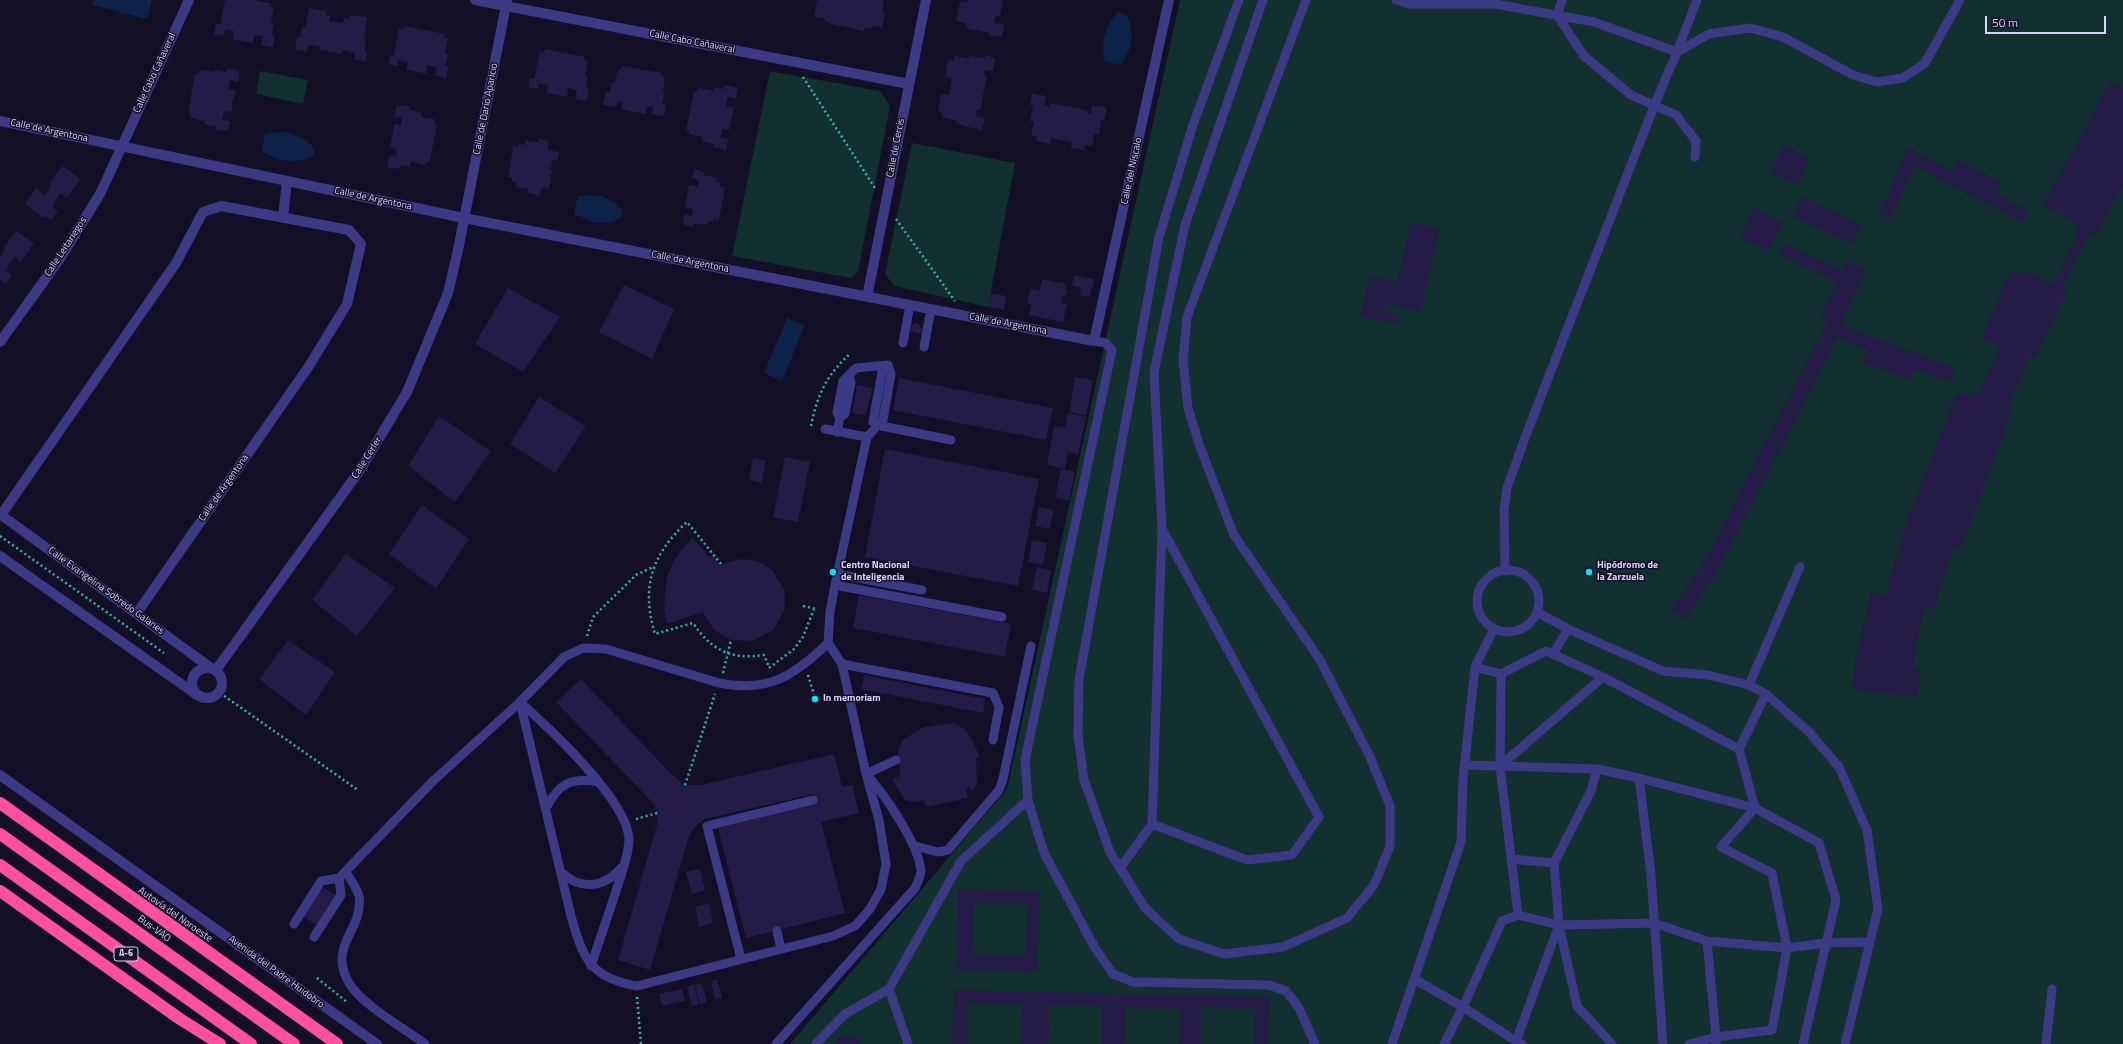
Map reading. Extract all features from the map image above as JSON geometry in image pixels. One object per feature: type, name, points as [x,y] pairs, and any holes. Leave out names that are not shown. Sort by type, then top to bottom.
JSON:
[{"type":"highway","name":"Autovía del Noroeste","points":[[0,804],[337,1044]]},
{"type":"highway","name":"Bus-VAO","points":[[0,834],[294,1044]]},
{"type":"highway","name":"A-6","points":[[0,865],[251,1044]]},
{"type":"highway","points":[[0,892],[180,1019],[220,1044]]},
{"type":"street","name":"Calle Cabo Cañaveral","points":[[123,147],[133,121],[189,0]]},
{"type":"street","name":"Calle Cabo Cañaveral","points":[[475,0],[507,3],[909,84]]},
{"type":"street","name":"Calle de Cercis","points":[[867,297],[926,0]]},
{"type":"street","name":"Calle del Níscalo","points":[[1094,341],[1169,0]]},
{"type":"street","name":"Calle de Darío Aparicio","points":[[464,218],[507,3]]},
{"type":"street","name":"Calle de Argentona","points":[[0,121],[464,218],[1094,341]]},
{"type":"street","name":"Calle Leitariegos","points":[[0,342],[59,260],[100,194],[123,147]]},
{"type":"street","points":[[284,218],[287,181]]},
{"type":"street","name":"Calle de Argentona","points":[[1,515],[176,263],[203,212],[221,206],[349,230],[361,244],[346,304],[309,366],[137,613]]},
{"type":"street","name":"Calle Cerler","points":[[214,669],[360,470],[407,392],[448,293],[464,218]]},
{"type":"street","name":"Calle Evangelina Sobredo Galanes","points":[[1,515],[214,669]]},
{"type":"street","points":[[0,556],[197,695],[209,698],[220,693],[222,680],[214,669],[205,667],[194,673],[191,685],[197,695]]},
{"type":"street","name":"Avenida del Padre Huidobro","points":[[0,775],[377,1044]]},
{"type":"lane","points":[[1239,0],[1193,125],[1159,237],[1079,679],[1078,736],[1084,780],[1110,852],[1145,908],[1179,939],[1224,954],[1283,947],[1347,918],[1374,885],[1390,846],[1390,806],[1370,757],[1320,660],[1234,536],[1188,408],[1183,360],[1187,316],[1306,0]]},
{"type":"lane","points":[[1120,868],[1152,824],[1162,529],[1154,372],[1185,225],[1263,0]]},
{"type":"lane","points":[[1396,0],[1409,4],[1497,2],[1594,22],[1676,52],[1709,34],[1750,28],[1783,37],[1853,75],[1877,82],[1903,78],[1925,63],[1960,0]]},
{"type":"lane","points":[[1557,15],[1562,0]]},
{"type":"lane","points":[[1505,571],[1504,510],[1507,488],[1526,435],[1697,0]]},
{"type":"lane","points":[[1557,15],[1584,56],[1631,95],[1676,115],[1696,141],[1695,157]]},
{"type":"lane","points":[[903,343],[910,305]]},
{"type":"lane","points":[[924,347],[931,309]]},
{"type":"lane","points":[[1094,341],[1106,344],[1112,350],[1025,760],[1028,800],[1044,853],[1095,948],[1113,974],[1134,982],[1269,984],[1286,991],[1294,1002],[1315,1044]]},
{"type":"lane","points":[[520,702],[579,944],[591,966],[619,983],[637,986],[833,936],[855,926],[870,909],[881,889],[886,864],[880,820],[866,774],[842,664],[828,643],[830,612],[837,574],[867,438],[882,420],[890,384],[891,374],[888,365],[856,368],[848,376],[851,382],[845,414],[840,417],[837,432]]},
{"type":"lane","points":[[877,425],[951,440]]},
{"type":"lane","points":[[825,429],[867,438]]},
{"type":"lane","points":[[1152,824],[1247,860],[1292,855],[1319,817],[1162,529]]},
{"type":"lane","points":[[1749,685],[1800,567]]},
{"type":"lane","points":[[1505,571],[1516,571],[1533,583],[1538,592],[1539,602],[1537,612],[1532,621],[1524,628],[1514,632],[1504,632],[1494,629],[1485,622],[1479,612],[1477,601],[1480,590],[1490,577],[1505,571]]},
{"type":"lane","points":[[837,574],[922,590]]},
{"type":"lane","points":[[835,585],[1002,617]]},
{"type":"lane","points":[[1537,612],[1568,629],[1663,671],[1708,675],[1749,685],[1766,694],[1809,732],[1839,767],[1867,830],[1878,909],[1845,1044]]},
{"type":"lane","points":[[1392,1044],[1461,842],[1465,765],[1475,667],[1494,629]]},
{"type":"lane","points":[[1553,654],[1568,629]]},
{"type":"lane","points":[[294,924],[321,882],[339,878],[346,872],[434,781],[520,702],[564,657],[582,648],[606,649],[737,687],[770,682],[788,676],[805,665],[828,643]]},
{"type":"lane","points":[[914,846],[938,852],[948,850],[999,790],[1003,779],[1031,646]]},
{"type":"lane","points":[[1475,667],[1501,674],[1546,651],[1603,677],[1739,749]]},
{"type":"lane","points":[[842,664],[993,693],[999,707],[993,740]]},
{"type":"lane","points":[[1501,674],[1500,766],[1518,915]]},
{"type":"lane","points":[[1500,766],[1603,677]]},
{"type":"lane","points":[[1755,808],[1739,749],[1766,694]]},
{"type":"lane","points":[[520,702],[598,782],[612,798],[626,822],[629,839],[624,864],[591,966]]},
{"type":"lane","points":[[866,774],[896,760]]},
{"type":"lane","points":[[1465,765],[1597,769],[1639,778],[1755,808],[1819,843],[1836,900],[1803,1044]]},
{"type":"lane","points":[[1597,769],[1591,791],[1554,864],[1559,925],[1577,1006],[1612,1044]]},
{"type":"lane","points":[[776,1044],[915,888],[921,872],[914,846],[878,786],[866,774]]},
{"type":"lane","points":[[1639,778],[1651,875],[1664,1044]]},
{"type":"lane","points":[[546,808],[554,793],[566,783],[582,779],[598,782]]},
{"type":"lane","points":[[741,959],[707,826],[812,800]]},
{"type":"lane","points":[[816,1044],[845,1014],[890,989],[961,860],[1028,800]]},
{"type":"lane","points":[[1689,1044],[1772,1030],[1787,948],[1772,873],[1721,848],[1755,808]]},
{"type":"lane","points":[[1511,859],[1554,864]]},
{"type":"lane","points":[[561,872],[576,882],[595,885],[612,878],[624,864]]},
{"type":"lane","points":[[346,872],[359,896],[357,919],[343,946],[342,964],[349,984],[363,999],[425,1044]]},
{"type":"lane","points":[[314,937],[341,895],[339,878]]},
{"type":"lane","points":[[1444,1044],[1463,1007],[1502,921],[1518,915],[1559,925],[1654,923],[1707,941],[1787,948],[1826,943],[1870,942]]},
{"type":"lane","points":[[1414,979],[1463,1007],[1518,1043],[1559,925]]},
{"type":"lane","points":[[777,931],[781,949]]},
{"type":"lane","points":[[1707,941],[1716,1040]]},
{"type":"lane","points":[[890,989],[908,1044]]},
{"type":"lane","points":[[2046,1044],[2052,989]]},
{"type":"path","points":[[811,426],[816,402],[836,366],[851,353]]},
{"type":"path","points":[[721,564],[687,522],[665,545],[653,567],[648,601],[655,634],[693,623],[702,636],[714,647],[728,654],[740,657],[764,655],[769,667],[770,682]]},
{"type":"path","points":[[0,536],[164,654]]},
{"type":"path","points":[[582,648],[593,617],[636,576],[653,567]]},
{"type":"path","points":[[769,667],[782,659],[798,643],[810,623],[814,609]]},
{"type":"path","points":[[155,665],[175,640]]},
{"type":"path","points":[[724,668],[731,640]]},
{"type":"path","points":[[805,665],[815,698]]},
{"type":"path","points":[[685,784],[719,683]]},
{"type":"path","points":[[220,693],[358,790]]},
{"type":"path","points":[[641,818],[657,814]]},
{"type":"path","points":[[638,1005],[641,1044]]},
{"type":"green space","name":"Hipódromo de la Zarzuela","points":[[1180,0],[2123,0],[2123,1044],[790,1044],[1007,789]]},
{"type":"green space","points":[[260,71],[308,80],[303,104],[256,94]]},
{"type":"green space","points":[[770,71],[880,91],[890,106],[858,272],[851,278],[732,256]]},
{"type":"green space","points":[[912,143],[1015,163],[988,307],[894,286],[885,274]]},
{"type":"water","points":[[93,0],[152,0],[147,19],[92,5]]},
{"type":"water","points":[[1119,12],[1126,14],[1132,31],[1131,46],[1122,65],[1104,61],[1103,50],[1103,43],[1107,28],[1115,15]]},
{"type":"water","points":[[280,132],[297,136],[307,141],[314,149],[314,154],[305,160],[288,161],[277,159],[262,152],[265,133]]},
{"type":"water","points":[[578,196],[603,196],[617,204],[617,206],[622,209],[622,216],[613,222],[596,223],[574,214]]},
{"type":"water","points":[[787,318],[805,325],[782,381],[764,373]]},
{"type":"building","points":[[225,0],[254,0],[271,4],[270,7],[274,7],[271,23],[274,23],[272,35],[275,35],[273,47],[261,45],[263,36],[254,35],[253,43],[232,39],[234,31],[225,29],[224,36],[214,34],[216,24],[220,25]]},
{"type":"building","points":[[817,0],[884,0],[882,12],[885,13],[882,28],[872,26],[871,29],[864,28],[864,31],[831,24],[832,23],[825,21],[825,19],[814,17]]},
{"type":"building","points":[[968,0],[1003,0],[1000,16],[996,16],[994,23],[1004,24],[1002,37],[990,36],[989,33],[966,28],[967,24],[956,21],[960,1],[967,3]]},
{"type":"building","points":[[309,8],[327,11],[326,15],[330,16],[329,21],[343,23],[344,18],[350,19],[350,15],[367,17],[364,38],[366,38],[364,51],[367,51],[366,61],[354,60],[355,53],[343,50],[342,54],[319,50],[320,46],[308,45],[307,52],[295,50],[297,37],[300,38],[302,26],[306,27]]},
{"type":"building","points":[[405,26],[445,34],[444,37],[448,38],[445,54],[448,54],[445,65],[449,66],[446,78],[435,76],[437,67],[428,65],[426,74],[406,69],[408,62],[399,60],[397,66],[388,64],[390,55],[394,56],[399,28],[404,29]]},
{"type":"building","points":[[545,49],[585,57],[584,60],[588,61],[585,77],[588,77],[586,89],[589,89],[587,101],[575,99],[577,90],[568,88],[567,97],[547,93],[548,85],[539,83],[538,89],[529,87],[530,78],[534,79],[540,52],[544,53]]},
{"type":"building","points":[[986,55],[996,58],[993,71],[985,70],[984,75],[987,76],[980,111],[977,110],[976,116],[985,118],[982,131],[956,123],[956,120],[942,117],[943,113],[938,112],[941,94],[949,95],[952,78],[945,76],[948,60],[954,61],[955,56],[969,59],[969,56],[985,58]]},
{"type":"building","points":[[622,66],[662,73],[661,76],[665,77],[663,91],[665,91],[662,104],[666,105],[664,116],[652,114],[653,107],[647,106],[645,114],[622,109],[623,102],[617,101],[616,107],[603,105],[606,92],[610,93],[612,82],[615,83],[618,69],[622,69]]},
{"type":"building","points":[[227,68],[238,70],[238,82],[230,80],[228,89],[235,90],[236,93],[232,103],[232,110],[230,112],[224,111],[222,120],[230,121],[228,130],[215,130],[216,126],[204,124],[205,120],[201,121],[190,117],[191,113],[188,112],[195,74],[199,74],[199,70],[211,71],[214,73],[215,70],[226,72]]},
{"type":"building","points":[[2110,82],[2123,88],[2123,184],[2094,237],[2088,234],[2062,288],[2067,290],[2035,358],[2030,355],[2007,410],[2012,412],[1961,549],[1954,546],[1933,610],[1924,607],[1912,668],[1921,669],[1917,697],[1852,689],[1856,658],[1871,592],[1889,597],[1885,595],[1907,520],[1956,394],[1979,393],[2000,346],[1980,338],[2012,269],[2024,275],[2027,272],[2054,284],[2079,231],[2071,220],[2043,205]]},
{"type":"building","points":[[725,85],[738,88],[736,99],[728,97],[726,106],[734,108],[729,130],[722,129],[720,138],[728,139],[726,150],[713,147],[714,144],[702,141],[703,137],[689,134],[689,130],[686,130],[694,92],[697,92],[698,88],[713,91],[714,87],[725,89]]},
{"type":"building","points":[[1032,93],[1046,96],[1044,105],[1050,106],[1050,103],[1087,110],[1087,113],[1091,114],[1092,105],[1107,108],[1104,120],[1101,120],[1099,135],[1094,134],[1092,146],[1085,145],[1084,150],[1071,148],[1072,142],[1051,138],[1050,144],[1036,141],[1037,136],[1031,135],[1034,122],[1030,121],[1033,106],[1030,105]]},
{"type":"building","points":[[397,105],[410,107],[410,110],[421,112],[421,117],[435,119],[434,124],[437,124],[430,162],[426,162],[426,165],[411,162],[410,167],[400,165],[399,169],[387,167],[389,156],[396,157],[397,149],[390,148],[394,124],[401,125],[402,118],[394,117]]},
{"type":"building","points":[[539,139],[549,141],[548,150],[559,152],[557,161],[552,160],[551,168],[546,167],[552,170],[549,189],[541,188],[540,196],[528,193],[528,189],[516,187],[517,182],[512,181],[512,177],[508,177],[513,146],[518,147],[519,144],[525,145],[525,140],[538,142]]},
{"type":"building","points":[[1783,146],[1809,158],[1798,184],[1771,173]]},
{"type":"building","points":[[1908,148],[1952,171],[1958,160],[2001,183],[1996,194],[2028,210],[2022,222],[1915,166],[1890,220],[1879,214]]},
{"type":"building","points":[[62,166],[80,179],[67,198],[61,193],[54,201],[55,202],[52,206],[58,211],[51,220],[45,216],[44,218],[25,204],[36,188],[45,195],[51,186],[49,185]]},
{"type":"building","points":[[694,169],[704,172],[704,175],[717,178],[716,182],[721,183],[720,186],[725,188],[719,220],[714,219],[713,222],[708,221],[708,225],[694,223],[694,227],[684,225],[683,222],[684,214],[692,216],[693,209],[685,207],[689,185],[698,187],[699,180],[692,178]]},
{"type":"building","points":[[1802,197],[1861,225],[1851,244],[1793,216]]},
{"type":"building","points":[[1753,208],[1782,222],[1769,251],[1740,238]]},
{"type":"building","points":[[1411,222],[1440,229],[1420,312],[1385,304],[1383,311],[1399,315],[1397,324],[1360,316],[1370,276],[1397,282]]},
{"type":"building","points":[[16,231],[34,243],[21,262],[15,257],[8,265],[9,266],[6,270],[12,275],[6,284],[0,280],[0,257],[5,250],[3,249]]},
{"type":"building","points":[[1785,244],[1842,271],[1847,261],[1866,270],[1841,325],[1955,368],[1949,382],[1915,368],[1910,380],[1863,362],[1868,350],[1837,338],[1735,538],[1712,580],[1686,619],[1671,610],[1699,570],[1722,528],[1828,320],[1820,316],[1836,282],[1779,254]]},
{"type":"building","points":[[1074,275],[1094,279],[1090,297],[1080,295],[1081,288],[1072,286]]},
{"type":"building","points":[[1042,279],[1066,284],[1065,289],[1068,290],[1066,297],[1063,296],[1061,303],[1067,304],[1063,322],[1029,315],[1031,304],[1027,303],[1030,289],[1039,291]]},
{"type":"building","points":[[624,285],[674,309],[652,359],[599,332]]},
{"type":"building","points":[[508,288],[560,317],[523,372],[475,344]]},
{"type":"building","points":[[991,293],[1006,296],[1004,310],[988,307]]},
{"type":"building","points":[[917,323],[923,330],[921,334],[909,331],[913,324]]},
{"type":"building","points":[[1075,377],[1093,380],[1086,416],[1069,412]]},
{"type":"building","points":[[899,378],[1053,408],[1046,440],[893,410]]},
{"type":"building","points":[[857,385],[872,388],[866,415],[852,413]]},
{"type":"building","points":[[539,397],[586,426],[555,473],[510,444]]},
{"type":"building","points":[[1068,413],[1086,417],[1078,454],[1068,452],[1065,469],[1047,465],[1054,426],[1065,428]]},
{"type":"building","points":[[439,416],[491,451],[455,502],[408,466]]},
{"type":"building","points":[[885,449],[1039,479],[1018,586],[865,557]]},
{"type":"building","points":[[785,457],[810,462],[798,522],[773,517]]},
{"type":"building","points":[[753,458],[766,461],[762,483],[749,480]]},
{"type":"building","points":[[1061,469],[1075,472],[1069,501],[1055,498]]},
{"type":"building","points":[[422,505],[469,539],[436,589],[389,554]]},
{"type":"building","points":[[1039,507],[1054,510],[1050,529],[1035,526]]},
{"type":"building","points":[[693,538],[710,558],[712,556],[721,565],[741,559],[753,560],[772,570],[784,589],[785,600],[784,611],[773,630],[753,641],[731,640],[714,630],[703,612],[667,624],[664,609],[667,577],[673,562],[682,549]]},
{"type":"building","points":[[1032,540],[1047,543],[1043,565],[1028,562]]},
{"type":"building","points":[[346,554],[395,588],[357,636],[312,600]]},
{"type":"building","points":[[1037,567],[1051,570],[1047,593],[1032,590]]},
{"type":"building","points":[[859,595],[1011,624],[1005,657],[853,628]]},
{"type":"building","points":[[288,640],[335,672],[306,715],[259,679]]},
{"type":"building","points":[[864,675],[985,699],[983,713],[861,689]]},
{"type":"building","points":[[581,679],[674,777],[685,785],[701,785],[834,754],[842,787],[852,785],[859,813],[821,822],[845,913],[746,938],[718,828],[816,803],[814,794],[705,819],[695,826],[689,836],[650,970],[618,960],[657,825],[657,813],[653,803],[556,702]]},
{"type":"building","points":[[953,723],[965,729],[980,757],[976,758],[976,786],[972,791],[970,788],[966,790],[968,798],[926,807],[924,800],[914,802],[905,800],[892,779],[900,776],[898,751],[902,740],[924,727]]},
{"type":"building","points":[[700,869],[705,890],[692,894],[686,872]]},
{"type":"building","points":[[318,884],[339,897],[320,927],[299,914]]},
{"type":"building","points":[[958,889],[1039,891],[1038,971],[957,970]],"holes":[[[974,903],[1027,904],[1026,955],[973,954]]]},
{"type":"building","points":[[709,904],[713,923],[699,927],[695,907]]},
{"type":"building","points":[[717,979],[722,998],[715,1000],[711,981]]},
{"type":"building","points":[[702,983],[707,1002],[700,1004],[695,985]]},
{"type":"building","points":[[694,985],[699,1004],[692,1006],[687,987]]},
{"type":"building","points":[[682,989],[685,1001],[662,1006],[659,994]]},
{"type":"building","points":[[953,990],[1270,997],[1268,1044],[1254,1044],[1255,1009],[1201,1008],[1201,1044],[1179,1044],[1180,1009],[1126,1008],[1125,1044],[1102,1044],[1102,1006],[1049,1005],[1048,1044],[1021,1044],[1022,1004],[968,1003],[968,1044],[952,1044]]},
{"type":"building","points":[[837,1036],[860,1037],[860,1044],[836,1044]]},
{"type":"place","name":"Centro Nacional de Inteligencia","points":[[833,572]]},
{"type":"place","name":"Hipódromo de la Zarzuela","points":[[1589,572]]},
{"type":"place","name":"In memoriam","points":[[815,699]]}]
